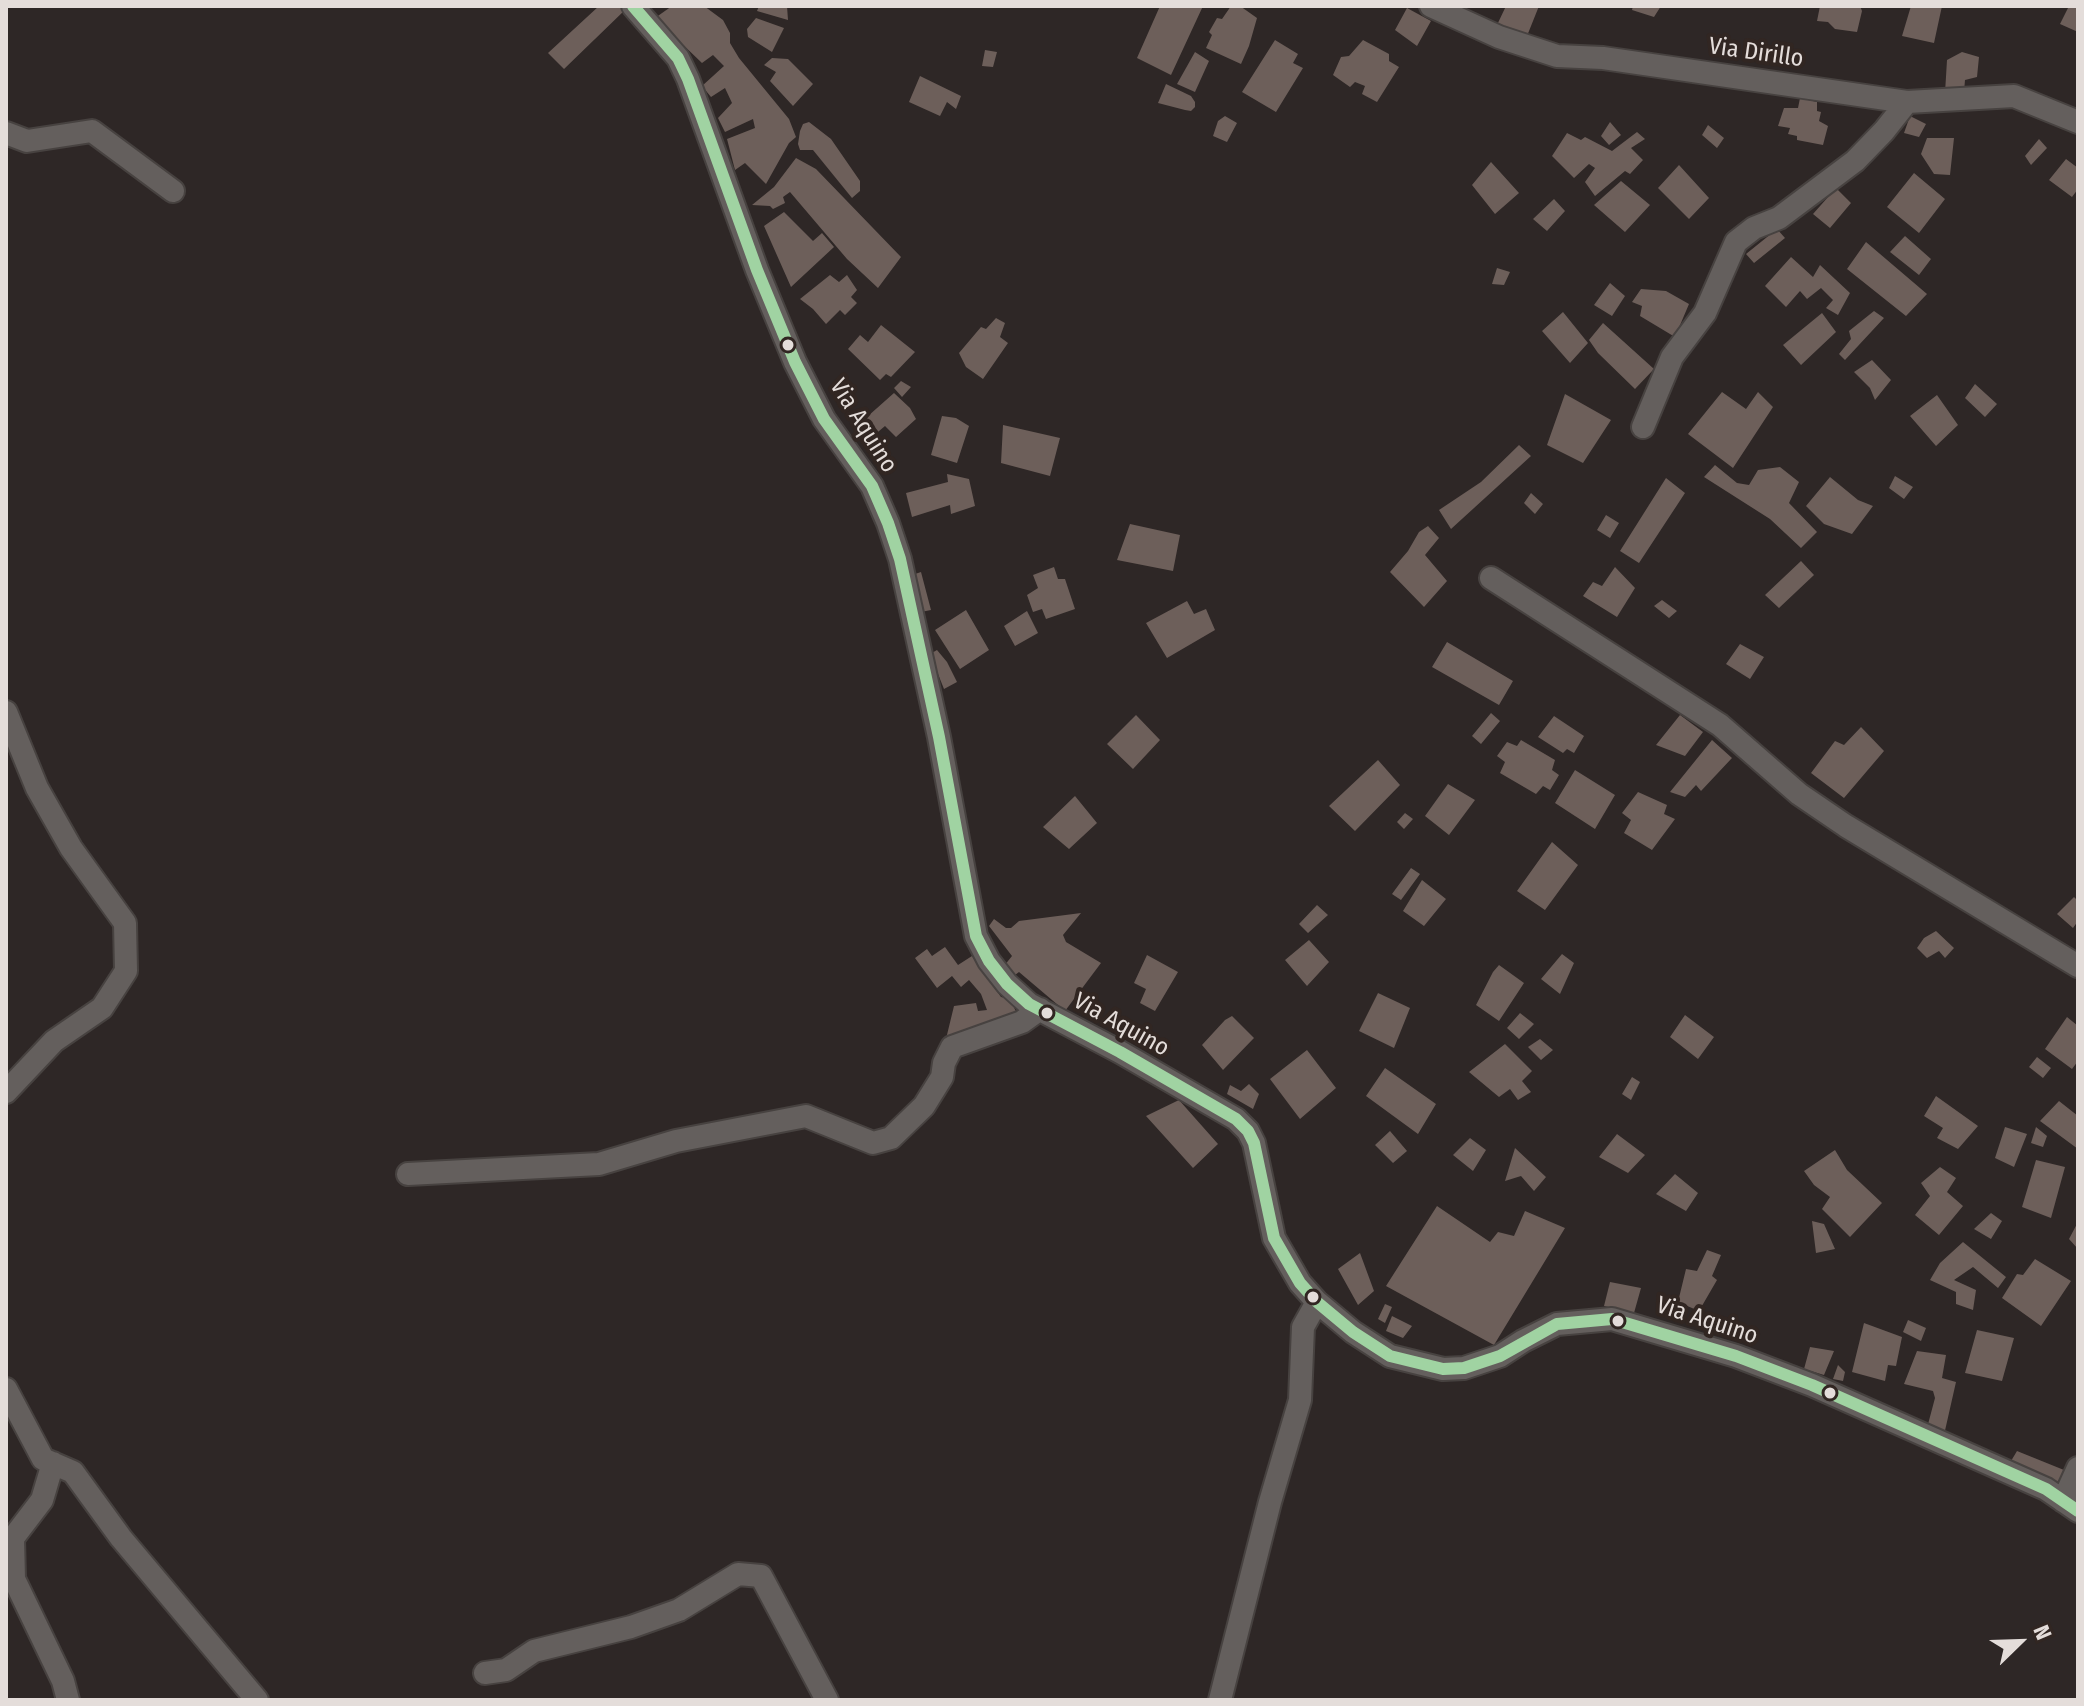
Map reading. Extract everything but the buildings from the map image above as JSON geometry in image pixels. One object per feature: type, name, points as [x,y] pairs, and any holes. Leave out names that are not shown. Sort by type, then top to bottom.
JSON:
[{"type":"street","name":"Via Aquino","points":[[633,6],[678,58],[757,270],[795,362],[824,419],[872,486],[888,523],[900,559],[939,737],[976,936],[989,961],[1007,984],[1029,1004],[1236,1119],[1254,1143],[1274,1238],[1300,1283],[1317,1302],[1353,1332],[1390,1356],[1443,1369],[1464,1368],[1500,1356],[1557,1324],[1612,1319],[1736,1356],[1812,1385],[2046,1489],[2071,1506]]},
{"type":"street","name":"Via Dirillo","points":[[1431,6],[1499,37],[1557,56],[1617,59],[1907,102],[2014,96],[2078,122]]},
{"type":"street","points":[[1643,427],[1672,357],[1705,313],[1736,242],[1754,228],[1779,218],[1855,161],[1907,102]]},
{"type":"street","points":[[6,133],[27,141],[92,131],[173,191]]},
{"type":"street","points":[[1491,578],[1720,725],[1799,794],[1846,826],[2078,966]]},
{"type":"street","points":[[6,712],[37,788],[71,848],[125,923],[126,971],[102,1008],[54,1041],[6,1092]]},
{"type":"street","points":[[408,1174],[599,1164],[676,1141],[806,1116],[873,1143],[891,1138],[924,1106],[942,1077],[944,1063],[952,1047],[1022,1022],[1040,1009]]},
{"type":"street","points":[[1220,1700],[1270,1502],[1300,1400],[1303,1327],[1317,1302]]},
{"type":"street","points":[[6,1389],[43,1459],[73,1472],[121,1538],[257,1700]]},
{"type":"street","points":[[53,1463],[42,1500],[14,1528],[14,1579],[63,1681],[68,1700]]},
{"type":"street","points":[[2071,1506],[2078,1468]]},
{"type":"street","points":[[485,1673],[506,1670],[534,1651],[631,1627],[679,1610],[738,1574],[761,1576],[827,1700]]},
{"type":"transit line","points":[[633,6],[678,58],[757,270],[795,362],[824,419],[872,486],[888,523],[900,559],[939,737],[976,936],[989,961],[1007,984],[1029,1004],[1236,1119],[1254,1143],[1274,1238],[1300,1283],[1317,1302],[1353,1332],[1390,1356],[1443,1369],[1464,1368],[1500,1356],[1557,1324],[1612,1319],[1736,1356],[1812,1385],[2046,1489],[2078,1511]]}]
